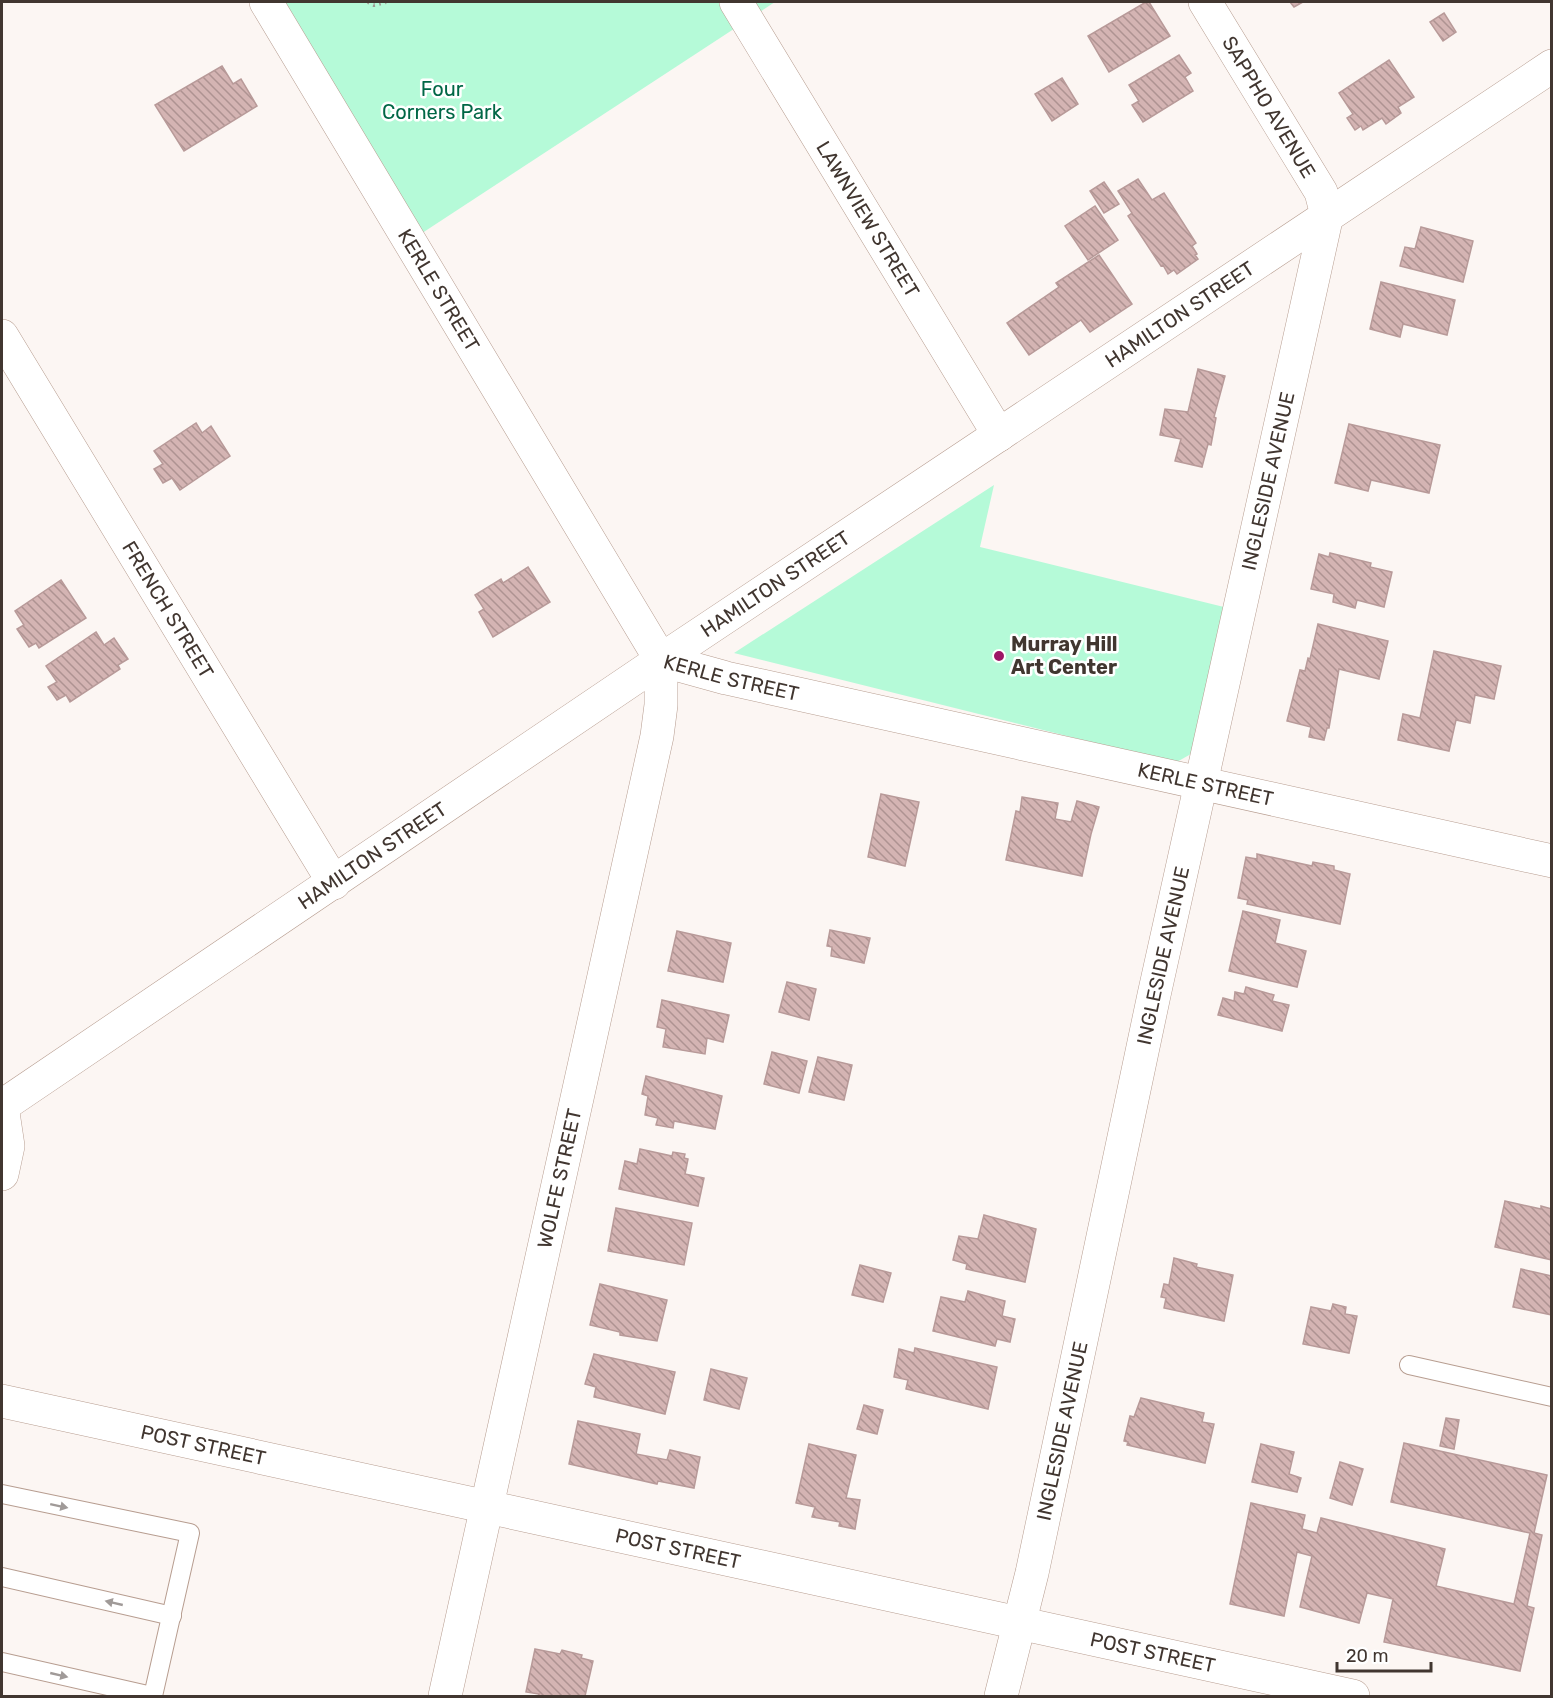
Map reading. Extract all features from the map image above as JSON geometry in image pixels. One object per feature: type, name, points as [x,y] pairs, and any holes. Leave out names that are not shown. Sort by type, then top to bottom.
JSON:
[{"type":"street","name":"KERLE STREET","points":[[266,2],[662,660],[726,678],[1551,861]]},
{"type":"street","name":"LAWNVIEW STREET","points":[[736,2],[999,435]]},
{"type":"street","name":"SAPPHO AVENUE","points":[[1205,2],[1321,192],[1327,215]]},
{"type":"street","name":"HAMILTON STREET","points":[[2,1106],[662,660],[1551,66]]},
{"type":"street","name":"INGLESIDE AVENUE","points":[[1001,1696],[1019,1624],[1327,215]]},
{"type":"street","name":"FRENCH STREET","points":[[2,336],[334,883]]},
{"type":"street","name":"WOLFE STREET","points":[[445,1696],[657,736],[661,705],[662,660]]},
{"type":"street","points":[[2,1106],[8,1146],[2,1174]]},
{"type":"street","name":"POST STREET","points":[[2,1401],[1353,1696]]},
{"type":"lane","points":[[1409,1365],[1551,1397]]},
{"type":"lane","points":[[2,1494],[190,1533],[153,1696],[2,1662]]},
{"type":"lane","points":[[2,1577],[172,1616]]},
{"type":"path","points":[[368,2],[375,5],[386,2]]},
{"type":"green space","name":"Four Corners Park","points":[[266,2],[775,2],[410,241]]},
{"type":"green space","points":[[994,485],[980,547],[1228,608],[1198,750],[1175,763],[734,653]]},
{"type":"building","points":[[1149,2],[1170,36],[1109,72],[1088,36]]},
{"type":"building","points":[[1290,2],[1303,2],[1294,7]]},
{"type":"building","points":[[1444,13],[1456,32],[1443,41],[1430,22]]},
{"type":"building","points":[[1179,55],[1191,73],[1185,77],[1193,91],[1143,122],[1132,105],[1139,101],[1129,85]]},
{"type":"building","points":[[1389,60],[1414,97],[1398,107],[1401,113],[1386,124],[1382,118],[1363,130],[1361,126],[1355,130],[1347,118],[1353,114],[1339,93]]},
{"type":"building","points":[[222,66],[233,84],[241,79],[257,106],[184,151],[155,105]]},
{"type":"building","points":[[1062,78],[1078,104],[1052,121],[1035,94]]},
{"type":"building","points":[[1138,179],[1152,200],[1164,193],[1196,243],[1192,246],[1198,259],[1177,274],[1174,270],[1168,274],[1163,265],[1161,266],[1128,216],[1132,213],[1118,191]]},
{"type":"building","points":[[1104,182],[1119,204],[1104,213],[1090,191]]},
{"type":"building","points":[[1095,206],[1118,240],[1088,260],[1065,226]]},
{"type":"building","points":[[1421,227],[1473,241],[1463,282],[1400,266],[1405,247],[1415,249]]},
{"type":"building","points":[[1099,255],[1132,304],[1090,332],[1081,320],[1029,355],[1007,323],[1059,287],[1056,283]]},
{"type":"building","points":[[1381,282],[1455,300],[1447,335],[1403,324],[1400,337],[1370,329]]},
{"type":"building","points":[[1198,369],[1225,376],[1214,417],[1216,418],[1211,445],[1208,444],[1202,467],[1175,461],[1181,439],[1160,435],[1165,409],[1188,412]]},
{"type":"building","points":[[196,423],[202,433],[211,426],[230,456],[180,490],[172,478],[163,483],[154,469],[163,464],[154,451]]},
{"type":"building","points":[[1349,424],[1440,445],[1429,493],[1371,480],[1368,491],[1335,483]]},
{"type":"building","points":[[1330,553],[1371,563],[1370,567],[1392,572],[1384,607],[1357,600],[1355,608],[1333,602],[1334,594],[1311,589],[1319,554],[1329,557]]},
{"type":"building","points":[[528,567],[550,602],[493,637],[479,612],[484,609],[475,595],[501,579],[503,583]]},
{"type":"building","points":[[61,580],[86,618],[39,648],[36,643],[29,647],[17,629],[24,625],[15,611]]},
{"type":"building","points":[[1318,624],[1388,641],[1379,679],[1339,669],[1329,728],[1327,728],[1324,740],[1309,737],[1311,727],[1287,721],[1300,670],[1305,671],[1308,658],[1310,659]]},
{"type":"building","points":[[96,632],[104,645],[114,638],[128,659],[118,665],[120,669],[70,702],[66,695],[57,700],[48,687],[57,682],[46,666]]},
{"type":"building","points":[[1434,651],[1501,666],[1494,699],[1475,695],[1470,723],[1456,720],[1449,751],[1398,740],[1403,714],[1420,718]]},
{"type":"building","points":[[881,794],[919,802],[905,866],[868,857]]},
{"type":"building","points":[[1022,797],[1058,803],[1055,819],[1071,822],[1077,801],[1099,807],[1082,876],[1006,860],[1016,811],[1020,812]]},
{"type":"building","points":[[1257,854],[1312,866],[1313,862],[1334,866],[1334,870],[1350,874],[1340,924],[1247,904],[1248,900],[1238,898],[1246,857],[1257,859]]},
{"type":"building","points":[[1243,911],[1280,920],[1275,943],[1306,951],[1297,987],[1229,971]]},
{"type":"building","points":[[830,930],[870,938],[864,963],[831,956],[832,947],[827,946]]},
{"type":"building","points":[[677,931],[731,943],[723,982],[668,971]]},
{"type":"building","points":[[787,982],[816,989],[809,1020],[779,1012]]},
{"type":"building","points":[[1246,987],[1274,995],[1272,1001],[1289,1005],[1282,1031],[1218,1015],[1223,998],[1234,1001],[1235,992],[1244,994]]},
{"type":"building","points":[[662,1000],[729,1015],[723,1042],[707,1038],[705,1054],[663,1047],[666,1029],[657,1027]]},
{"type":"building","points":[[772,1052],[807,1061],[799,1093],[764,1084]]},
{"type":"building","points":[[818,1057],[852,1065],[844,1100],[809,1092]]},
{"type":"building","points":[[646,1076],[722,1096],[715,1129],[674,1121],[673,1128],[656,1125],[658,1118],[645,1115],[648,1096],[642,1094]]},
{"type":"building","points":[[640,1149],[672,1156],[673,1152],[685,1154],[684,1158],[688,1159],[685,1174],[704,1178],[698,1206],[619,1189],[625,1161],[637,1164]]},
{"type":"building","points":[[1505,1201],[1541,1209],[1541,1206],[1552,1209],[1552,1260],[1495,1247]]},
{"type":"building","points":[[616,1208],[692,1223],[684,1265],[608,1251]]},
{"type":"building","points":[[984,1215],[1036,1229],[1025,1282],[966,1269],[967,1264],[953,1260],[959,1236],[978,1239]]},
{"type":"building","points":[[1174,1258],[1197,1264],[1196,1267],[1233,1275],[1224,1321],[1164,1308],[1166,1298],[1161,1297],[1164,1284],[1169,1285]]},
{"type":"building","points":[[860,1265],[891,1273],[883,1302],[852,1295]]},
{"type":"building","points":[[1521,1269],[1552,1276],[1552,1315],[1513,1307]]},
{"type":"building","points":[[600,1284],[667,1300],[657,1341],[620,1335],[620,1332],[590,1325]]},
{"type":"building","points":[[968,1291],[1005,1301],[1002,1316],[1015,1319],[1010,1342],[997,1339],[995,1346],[933,1331],[941,1297],[965,1302]]},
{"type":"building","points":[[1333,1304],[1346,1307],[1345,1314],[1357,1316],[1349,1353],[1303,1344],[1311,1307],[1331,1311]]},
{"type":"building","points":[[915,1348],[997,1367],[988,1409],[906,1389],[908,1380],[894,1377],[899,1349],[914,1353]]},
{"type":"building","points":[[594,1354],[675,1372],[665,1414],[594,1397],[596,1387],[585,1384]]},
{"type":"building","points":[[711,1369],[747,1378],[739,1409],[704,1400]]},
{"type":"building","points":[[1141,1398],[1204,1413],[1202,1422],[1214,1424],[1205,1463],[1127,1445],[1128,1442],[1124,1441],[1130,1416],[1134,1417]]},
{"type":"building","points":[[864,1405],[883,1410],[877,1434],[857,1429]]},
{"type":"building","points":[[1446,1418],[1459,1420],[1454,1449],[1440,1446]]},
{"type":"building","points":[[578,1421],[640,1434],[636,1454],[667,1460],[670,1450],[700,1457],[694,1488],[658,1481],[657,1484],[569,1464]]},
{"type":"building","points":[[1404,1443],[1547,1475],[1534,1533],[1542,1535],[1527,1606],[1534,1608],[1520,1671],[1384,1642],[1393,1599],[1367,1593],[1359,1623],[1300,1607],[1312,1556],[1297,1552],[1284,1616],[1230,1604],[1251,1503],[1305,1515],[1302,1529],[1317,1533],[1321,1518],[1445,1549],[1436,1586],[1514,1604],[1530,1533],[1391,1502]]},
{"type":"building","points":[[809,1444],[856,1455],[846,1498],[860,1500],[855,1529],[839,1526],[840,1522],[812,1517],[815,1507],[796,1503]]},
{"type":"building","points":[[1261,1444],[1294,1452],[1289,1474],[1301,1478],[1297,1492],[1252,1482]]},
{"type":"building","points":[[1340,1462],[1363,1469],[1352,1505],[1330,1498]]},
{"type":"building","points":[[535,1649],[560,1654],[562,1650],[582,1655],[581,1658],[593,1661],[585,1696],[538,1696],[539,1694],[526,1692]]},
{"type":"place","name":"Murray Hill Art Center","points":[[999,656]]}]
